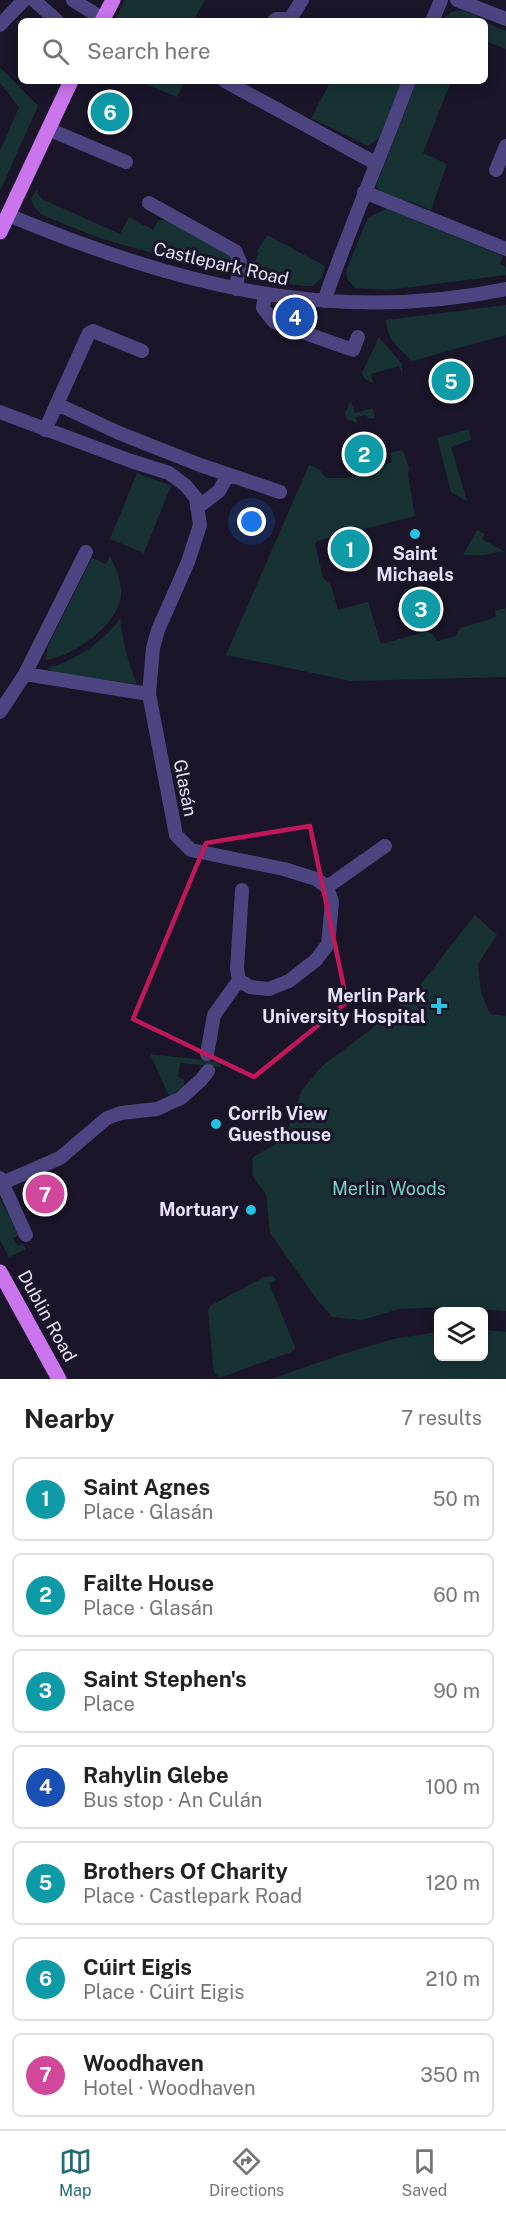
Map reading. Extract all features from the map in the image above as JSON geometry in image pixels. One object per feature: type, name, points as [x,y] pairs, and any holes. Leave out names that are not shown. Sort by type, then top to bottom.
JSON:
[{"type":"main road","points":[[103,18],[113,0]]},
{"type":"main road","points":[[0,232],[70,84]]},
{"type":"main road","name":"Dublin Road","points":[[2,1281],[60,1379]]},
{"type":"street","points":[[0,25],[24,0]]},
{"type":"street","points":[[34,0],[54,18]]},
{"type":"street","points":[[73,0],[99,18]]},
{"type":"street","points":[[291,18],[302,0]]},
{"type":"street","points":[[433,18],[441,0]]},
{"type":"street","points":[[456,0],[506,19]]},
{"type":"street","points":[[230,84],[377,164]]},
{"type":"street","points":[[324,301],[364,192],[408,84]]},
{"type":"street","points":[[48,129],[126,162]]},
{"type":"street","points":[[496,170],[506,146]]},
{"type":"street","points":[[364,192],[506,249]]},
{"type":"street","points":[[149,203],[235,251],[240,262],[236,289]]},
{"type":"street","name":"Castlepark Road","points":[[8,214],[104,253],[171,273],[266,294],[324,301],[399,302],[506,289]]},
{"type":"street","points":[[266,294],[262,308],[274,322],[353,350],[358,337]]},
{"type":"street","points":[[45,430],[89,333],[93,331],[141,351]]},
{"type":"street","points":[[57,404],[109,428],[228,475],[280,492]]},
{"type":"street","points":[[0,412],[170,473],[196,498],[197,508]]},
{"type":"street","points":[[96,448],[109,428]]},
{"type":"street","points":[[197,508],[219,491],[228,475]]},
{"type":"street","name":"Glasán","points":[[197,508],[200,525],[188,562],[158,630],[153,648],[149,694],[176,835],[191,850],[284,869],[316,879],[327,887]]},
{"type":"street","points":[[0,712],[25,674],[86,552]]},
{"type":"street","points":[[25,674],[149,694]]},
{"type":"street","points":[[242,890],[237,969],[240,980],[250,987],[269,989],[290,981],[316,960],[328,944],[332,902],[327,887],[385,846]]},
{"type":"street","points":[[207,1054],[214,1015],[240,980]]},
{"type":"street","points":[[26,1234],[1,1181],[60,1158],[107,1118],[121,1113],[157,1109],[181,1098],[208,1071]]},
{"type":"highlighted area","points":[[310,826],[347,1002],[254,1077],[133,1019],[206,843]]},
{"type":"green space","points":[[125,0],[205,0],[195,18],[116,18]]},
{"type":"green space","points":[[462,10],[478,18],[444,18],[451,12]]},
{"type":"green space","points":[[488,23],[506,31],[506,49],[488,42]]},
{"type":"green space","points":[[0,67],[38,106],[0,191],[0,151],[19,107],[0,83]]},
{"type":"green space","points":[[146,84],[184,84],[177,97]]},
{"type":"green space","points":[[329,84],[401,84],[379,138],[368,146],[311,118]]},
{"type":"green space","points":[[416,84],[450,84],[423,153],[447,164],[431,210],[388,196],[376,186]]},
{"type":"green space","points":[[37,189],[42,199],[120,234],[129,217],[153,230],[158,221],[165,219],[233,257],[234,267],[228,274],[99,238],[42,215],[34,207],[31,198]]},
{"type":"green space","points":[[387,209],[503,256],[500,264],[506,267],[506,275],[388,290],[355,288],[348,280],[346,271],[368,217]]},
{"type":"green space","points":[[267,235],[325,266],[322,277],[313,286],[305,286],[259,281],[251,277],[250,271],[259,253],[257,252]]},
{"type":"green space","points":[[506,305],[506,335],[412,361],[394,343],[388,333],[386,320]]},
{"type":"green space","points":[[379,337],[402,364],[402,374],[399,366],[371,374],[373,383],[365,379],[362,373]]},
{"type":"green space","points":[[351,401],[355,413],[373,408],[375,418],[369,419],[366,415],[356,417],[357,423],[347,419],[345,413]]},
{"type":"green space","points":[[469,429],[471,440],[451,447],[467,501],[451,492],[437,438]]},
{"type":"green space","points":[[403,450],[409,468],[408,475],[415,516],[317,541],[315,543],[323,578],[331,585],[338,610],[368,602],[381,644],[429,631],[438,641],[456,636],[460,628],[496,617],[495,611],[506,608],[506,677],[351,681],[226,655],[309,465],[319,469],[326,478],[346,478],[357,475],[354,463],[377,456],[380,466],[392,462],[390,453]]},
{"type":"green space","points":[[137,473],[171,486],[144,553],[110,539]]},
{"type":"green space","points":[[477,530],[485,534],[482,539],[503,551],[485,555],[463,555]]},
{"type":"green space","points":[[110,556],[119,578],[121,592],[119,604],[113,615],[105,626],[82,645],[45,660],[48,646],[92,558],[106,564]]},
{"type":"green space","points":[[120,619],[126,652],[137,684],[52,672],[48,668],[88,649],[105,636]]},
{"type":"green space","name":"Merlin Woods","points":[[475,915],[497,935],[478,964],[481,992],[490,1014],[506,1016],[506,1311],[488,1310],[488,1307],[434,1307],[400,1309],[361,1320],[332,1317],[315,1297],[270,1233],[266,1194],[253,1177],[252,1158],[284,1139],[302,1090],[323,1065],[370,1030],[417,989]]},
{"type":"green space","points":[[150,1054],[222,1062],[220,1067],[180,1063],[178,1077],[184,1080],[184,1086],[169,1096]]},
{"type":"green space","points":[[0,1199],[19,1235],[13,1238],[18,1246],[23,1243],[26,1249],[9,1257],[0,1240]]},
{"type":"green space","points":[[272,1276],[277,1279],[269,1283],[295,1347],[294,1351],[219,1378],[214,1372],[213,1364],[208,1311],[210,1306],[264,1277]]},
{"type":"green space","points":[[488,1330],[506,1332],[506,1379],[271,1379],[343,1354],[393,1339],[434,1333],[434,1361],[488,1361]]},
{"type":"place","name":"Cúirt Eigis","points":[[110,112]]},
{"type":"place","name":"Rahylin Glebe","points":[[295,317]]},
{"type":"place","name":"Brothers Of Charity","points":[[451,381]]},
{"type":"place","name":"Failte House","points":[[364,454]]},
{"type":"place","name":"Saint Michaels","points":[[415,534]]},
{"type":"place","name":"Saint Agnes","points":[[350,549]]},
{"type":"place","name":"Saint Stephen's","points":[[421,609]]},
{"type":"place","name":"Merlin Park University Hospital","points":[[439,1006]]},
{"type":"place","name":"Corrib View Guesthouse","points":[[216,1124]]},
{"type":"place","name":"Woodhaven","points":[[45,1194]]},
{"type":"place","name":"Mortuary","points":[[251,1210]]}]
